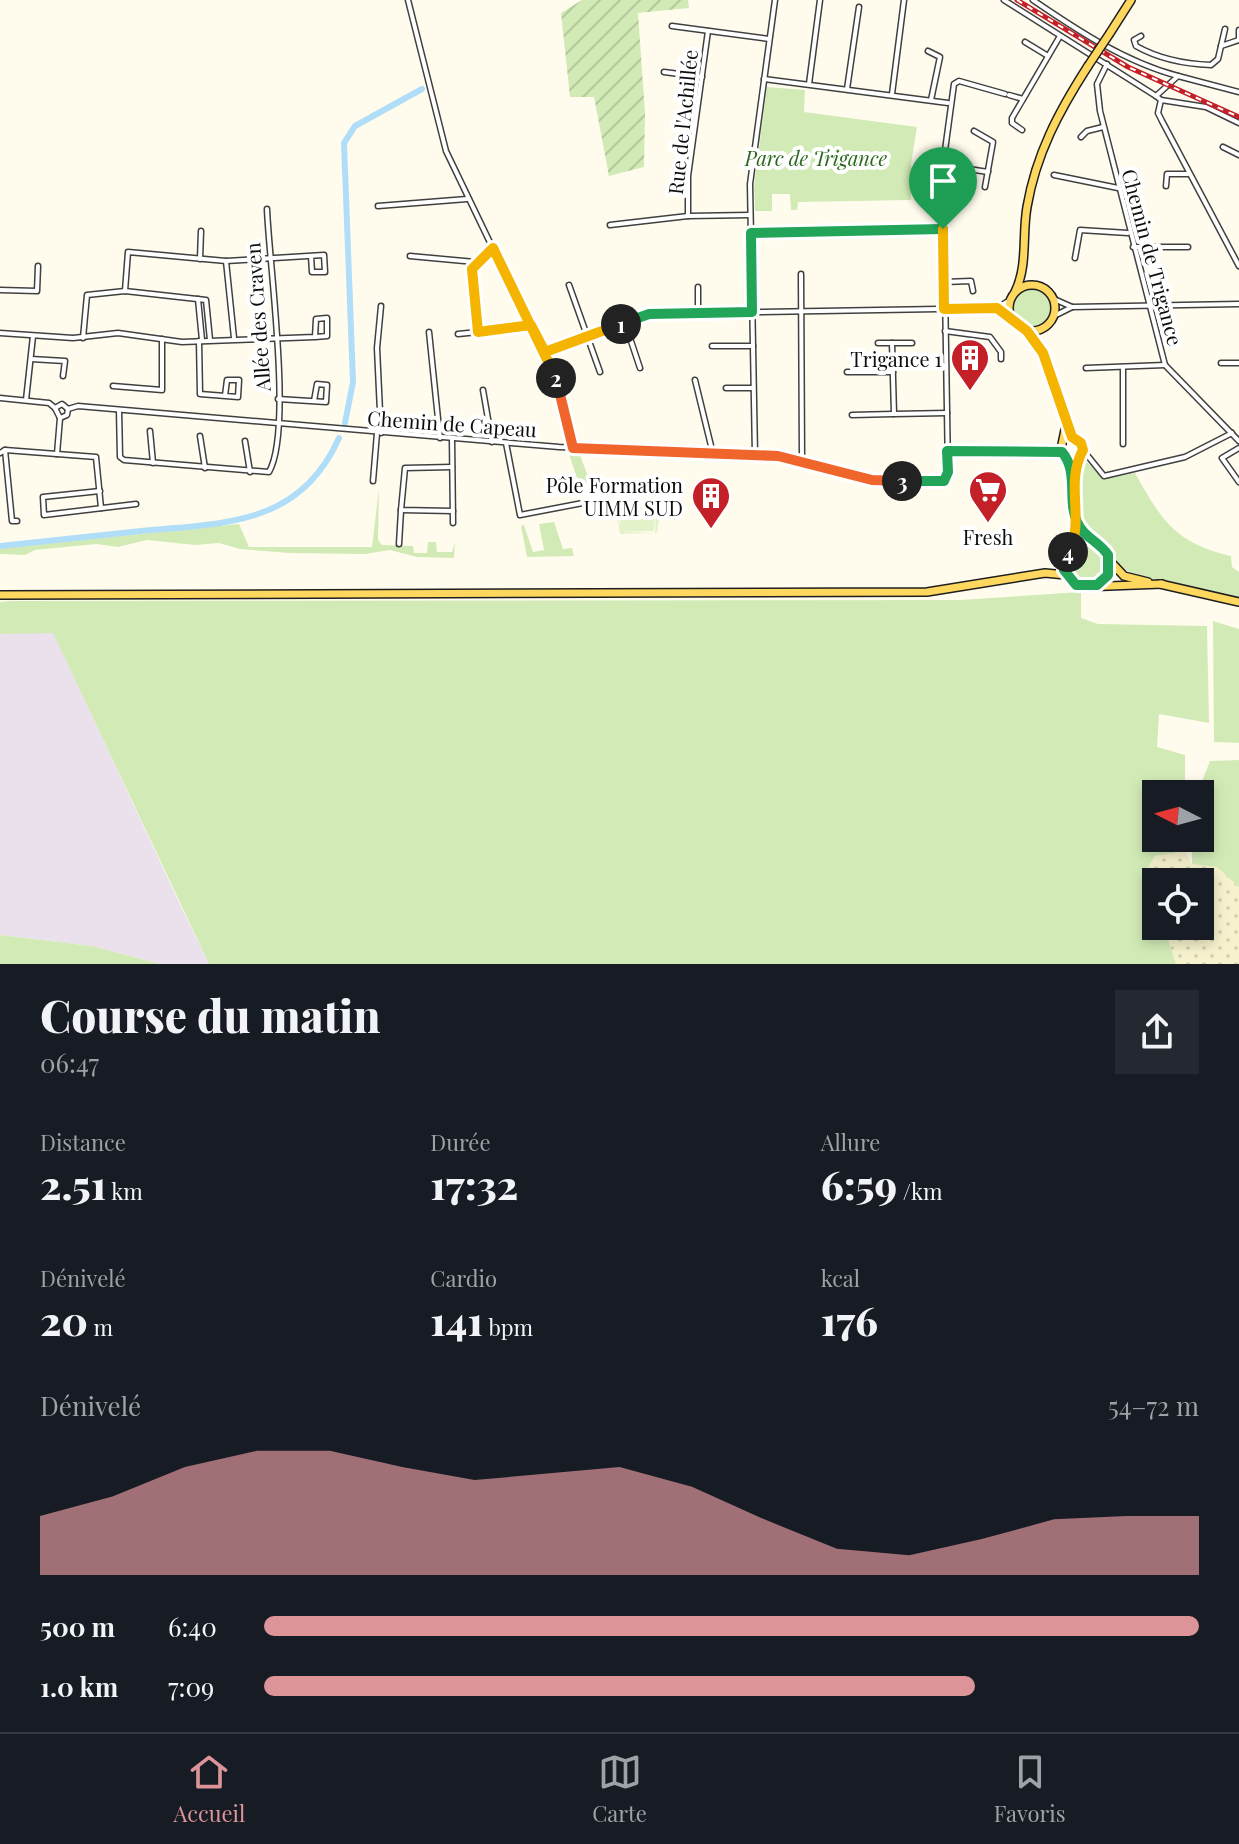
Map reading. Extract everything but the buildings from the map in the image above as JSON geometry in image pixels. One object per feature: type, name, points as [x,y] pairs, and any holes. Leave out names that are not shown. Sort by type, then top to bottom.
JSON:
[{"type":"main road","points":[[1045,573],[1065,558],[1076,537],[1067,419],[1043,353],[1027,331],[1016,325],[1010,316],[1010,300],[1023,263],[1026,211],[1039,157],[1056,118],[1131,0]]},
{"type":"main road","points":[[1023,263],[1037,285],[1054,299],[1054,316],[1048,325],[1043,353]]},
{"type":"main road","points":[[1015,292],[1025,285],[1037,285]]},
{"type":"main road","points":[[1027,331],[1048,325]]},
{"type":"main road","points":[[1079,440],[1083,450],[1067,448],[1079,440]]},
{"type":"main road","points":[[1075,518],[1084,535],[1105,550],[1110,561],[1132,580],[1239,602]]},
{"type":"main road","points":[[1070,549],[1081,542],[1094,543]]},
{"type":"main road","points":[[1065,558],[1066,575]]},
{"type":"main road","points":[[1097,585],[1108,575],[1110,561]]},
{"type":"main road","points":[[0,595],[927,592],[1045,573],[1066,575],[1083,587],[1162,584]]},
{"type":"street","points":[[408,0],[446,151],[545,352],[561,390],[573,448]]},
{"type":"street","points":[[755,455],[750,184],[775,0]]},
{"type":"street","points":[[809,84],[820,0]]},
{"type":"street","points":[[892,94],[904,0]]},
{"type":"street","points":[[1004,0],[1159,98],[1206,107],[1239,123]]},
{"type":"street","points":[[1033,0],[1093,39],[1135,61],[1239,92]]},
{"type":"street","points":[[847,89],[859,7]]},
{"type":"street","points":[[672,26],[769,39]]},
{"type":"street","points":[[1141,36],[1134,40],[1136,46],[1187,64],[1216,63],[1225,29]]},
{"type":"street","points":[[1221,46],[1239,40],[1239,30]]},
{"type":"street","name":"Rue de l'Achillée","points":[[688,216],[688,176],[708,31]]},
{"type":"street","points":[[1022,130],[1012,123],[1060,36]]},
{"type":"street","points":[[1025,42],[1048,56]]},
{"type":"street","points":[[928,51],[940,57],[931,100]]},
{"type":"street","name":"Chemin de Trigance","points":[[1107,64],[1097,84],[1103,127],[1165,365],[1236,436]]},
{"type":"street","points":[[664,72],[702,77]]},
{"type":"street","points":[[1178,76],[1159,98],[1158,113],[1239,266]]},
{"type":"street","points":[[764,79],[949,104]]},
{"type":"street","points":[[1023,99],[959,81],[954,84],[949,104],[943,165],[947,451],[1067,448]]},
{"type":"street","points":[[1081,137],[1087,131],[1103,127]]},
{"type":"street","points":[[974,131],[993,142],[985,187]]},
{"type":"street","points":[[1223,147],[1239,155]]},
{"type":"street","points":[[943,165],[988,172]]},
{"type":"street","points":[[1166,186],[1167,174],[1189,174]]},
{"type":"street","points":[[1054,175],[1118,188]]},
{"type":"street","points":[[378,206],[468,199]]},
{"type":"street","name":"Allée des Craven","points":[[250,472],[269,472],[273,465],[277,424],[277,338],[268,258],[267,209]]},
{"type":"street","points":[[610,225],[688,216],[750,215]]},
{"type":"street","points":[[751,233],[943,229]]},
{"type":"street","points":[[1075,258],[1080,230],[1129,233]]},
{"type":"street","points":[[200,259],[201,231]]},
{"type":"street","points":[[1133,247],[1188,247]]},
{"type":"street","points":[[478,332],[472,269],[493,248]]},
{"type":"street","points":[[125,291],[128,252],[226,261],[324,255],[325,272],[312,272],[311,256]]},
{"type":"street","points":[[410,256],[476,262]]},
{"type":"street","points":[[226,261],[234,338]]},
{"type":"street","points":[[0,290],[37,291],[38,266]]},
{"type":"street","points":[[801,274],[802,460]]},
{"type":"street","points":[[944,282],[971,281],[973,291]]},
{"type":"street","points":[[569,285],[600,372]]},
{"type":"street","points":[[698,287],[698,313]]},
{"type":"street","points":[[83,338],[87,295],[125,291],[206,300],[210,340]]},
{"type":"street","points":[[198,299],[200,394],[225,396],[238,397],[239,380],[227,380],[225,396]]},
{"type":"street","points":[[1054,299],[1072,307],[1239,304]]},
{"type":"street","points":[[545,352],[649,314],[997,308],[1010,300]]},
{"type":"street","points":[[373,481],[379,433],[377,348],[381,306]]},
{"type":"street","points":[[1054,316],[1072,307]]},
{"type":"street","points":[[997,308],[1010,316]]},
{"type":"street","points":[[0,333],[83,338],[118,333],[200,341],[315,337],[327,336],[327,318],[316,319],[315,337]]},
{"type":"street","points":[[625,323],[640,368]]},
{"type":"street","points":[[458,334],[531,325]]},
{"type":"street","points":[[945,331],[990,337],[1001,352],[1001,359]]},
{"type":"street","points":[[429,332],[440,438]]},
{"type":"street","points":[[26,400],[33,336]]},
{"type":"street","points":[[113,386],[162,390],[162,339]]},
{"type":"street","points":[[878,343],[912,343]]},
{"type":"street","points":[[892,343],[894,414]]},
{"type":"street","points":[[712,346],[753,346]]},
{"type":"street","points":[[31,359],[65,361],[63,376]]},
{"type":"street","points":[[1221,363],[1239,363]]},
{"type":"street","points":[[1086,368],[1165,365]]},
{"type":"street","points":[[1123,367],[1123,444]]},
{"type":"street","points":[[847,372],[893,372]]},
{"type":"street","points":[[695,380],[713,454]]},
{"type":"street","points":[[278,399],[326,402],[327,385],[317,384],[314,401]]},
{"type":"street","points":[[726,388],[753,388]]},
{"type":"street","points":[[483,390],[492,442]]},
{"type":"street","points":[[0,398],[49,403],[55,408],[60,418],[57,454]]},
{"type":"street","name":"Chemin de Capeau","points":[[55,408],[62,404],[68,409],[78,406],[573,448],[755,455],[802,460],[872,480],[938,482],[947,478],[947,451]]},
{"type":"street","points":[[60,418],[66,416],[68,409]]},
{"type":"street","points":[[119,410],[120,457],[250,472],[245,441]]},
{"type":"street","points":[[852,415],[947,413]]},
{"type":"street","points":[[150,431],[153,463]]},
{"type":"street","points":[[200,436],[205,468]]},
{"type":"street","points":[[1083,450],[1104,476],[1185,457],[1236,436]]},
{"type":"street","points":[[452,439],[453,523]]},
{"type":"street","points":[[506,443],[520,515],[588,502]]},
{"type":"street","points":[[1239,448],[1222,458],[1239,482]]},
{"type":"street","points":[[17,521],[12,521],[2,451],[96,457],[101,508]]},
{"type":"street","points":[[399,544],[405,468],[452,467]]},
{"type":"street","points":[[100,491],[43,497],[44,515],[136,504]]},
{"type":"street","points":[[401,510],[453,511]]},
{"type":"shaded area","points":[[53,632],[209,964],[160,964],[92,946],[0,935],[0,634]]},
{"type":"shaded area","points":[[1186,852],[1192,864],[1217,867],[1239,887],[1239,964],[1176,964],[1168,940],[1214,940],[1214,868],[1148,868],[1155,856]]},
{"type":"green space","points":[[582,0],[688,0],[689,8],[638,13],[645,113],[644,167],[609,176],[594,97],[570,97],[561,13]]},
{"type":"green space","name":"Parc de Trigance","points":[[767,87],[805,90],[804,112],[917,127],[911,164],[911,200],[798,202],[797,210],[791,210],[790,194],[772,194],[772,211],[755,211],[754,186]]},
{"type":"green space","points":[[1032,287],[1046,293],[1052,307],[1046,321],[1032,327],[1018,321],[1012,307],[1018,293]]},
{"type":"green space","points":[[569,454],[580,455],[590,482],[579,484]]},
{"type":"green space","points":[[1083,458],[1103,479],[1135,473],[1172,528],[1196,544],[1231,556],[1232,567],[1239,572],[1239,597],[1142,576],[1119,566],[1111,546],[1092,536],[1081,521],[1076,470]]},
{"type":"green space","points":[[379,488],[378,540],[382,545],[413,546],[414,553],[427,553],[428,542],[436,542],[437,552],[452,552],[455,542],[454,558],[417,557],[390,550],[365,554],[289,553],[240,549],[219,543],[195,545],[147,540],[118,547],[96,544],[35,550],[25,555],[0,554],[0,548],[239,524],[249,547],[372,547]]},
{"type":"green space","points":[[615,505],[661,507],[657,533],[620,534]],"holes":[[[622,509],[656,511],[655,533],[620,532],[654,531],[655,512],[621,511],[620,527],[618,514]]]},
{"type":"green space","points":[[554,522],[563,549],[572,548],[574,556],[527,557],[521,526],[524,525],[533,552],[544,550],[539,524]]},
{"type":"green space","points":[[1087,546],[1100,551],[1105,564],[1100,577],[1087,582],[1074,577],[1069,564],[1074,551]]},
{"type":"green space","points":[[1081,592],[1081,618],[1098,624],[1207,626],[1209,723],[1159,714],[1157,747],[1185,755],[1185,780],[1142,780],[1142,852],[1179,852],[1155,856],[1148,868],[1142,868],[1142,940],[1168,940],[1176,964],[209,964],[53,633],[0,634],[0,602],[9,601],[960,600]]},
{"type":"green space","points":[[1213,621],[1239,629],[1239,743],[1214,742]]},
{"type":"green space","points":[[1239,760],[1239,887],[1217,867],[1192,864],[1192,852],[1214,852],[1214,780],[1203,780],[1210,761]]},
{"type":"green space","points":[[0,935],[92,946],[160,964],[0,964]]},
{"type":"waterway","points":[[345,423],[353,382],[344,143],[355,126],[422,89]]},
{"type":"waterway","points":[[0,546],[201,525],[256,514],[281,504],[303,489],[323,467],[339,438]]},
{"type":"railway","points":[[1017,0],[1128,67],[1239,117]]},
{"type":"place","name":"Trigance 1","points":[[970,392]]},
{"type":"place","name":"Fresh","points":[[988,524]]},
{"type":"place","name":"Pôle Formation UIMM SUD","points":[[711,530]]},
{"type":"route","points":[[943,229],[751,233],[752,312],[649,314],[545,352],[531,325],[478,332],[472,269],[493,248],[545,352],[561,390],[573,448],[778,456],[872,480],[938,482],[947,478],[947,451],[1062,452],[1073,478],[1072,491],[1075,518],[1084,535],[1100,545],[1110,561],[1108,575],[1090,588],[1070,581],[1064,570],[1065,558],[1076,537],[1072,491],[1075,459],[1081,454],[1083,446],[1072,437],[1043,353],[1027,331],[997,308],[944,309],[943,229]]}]
